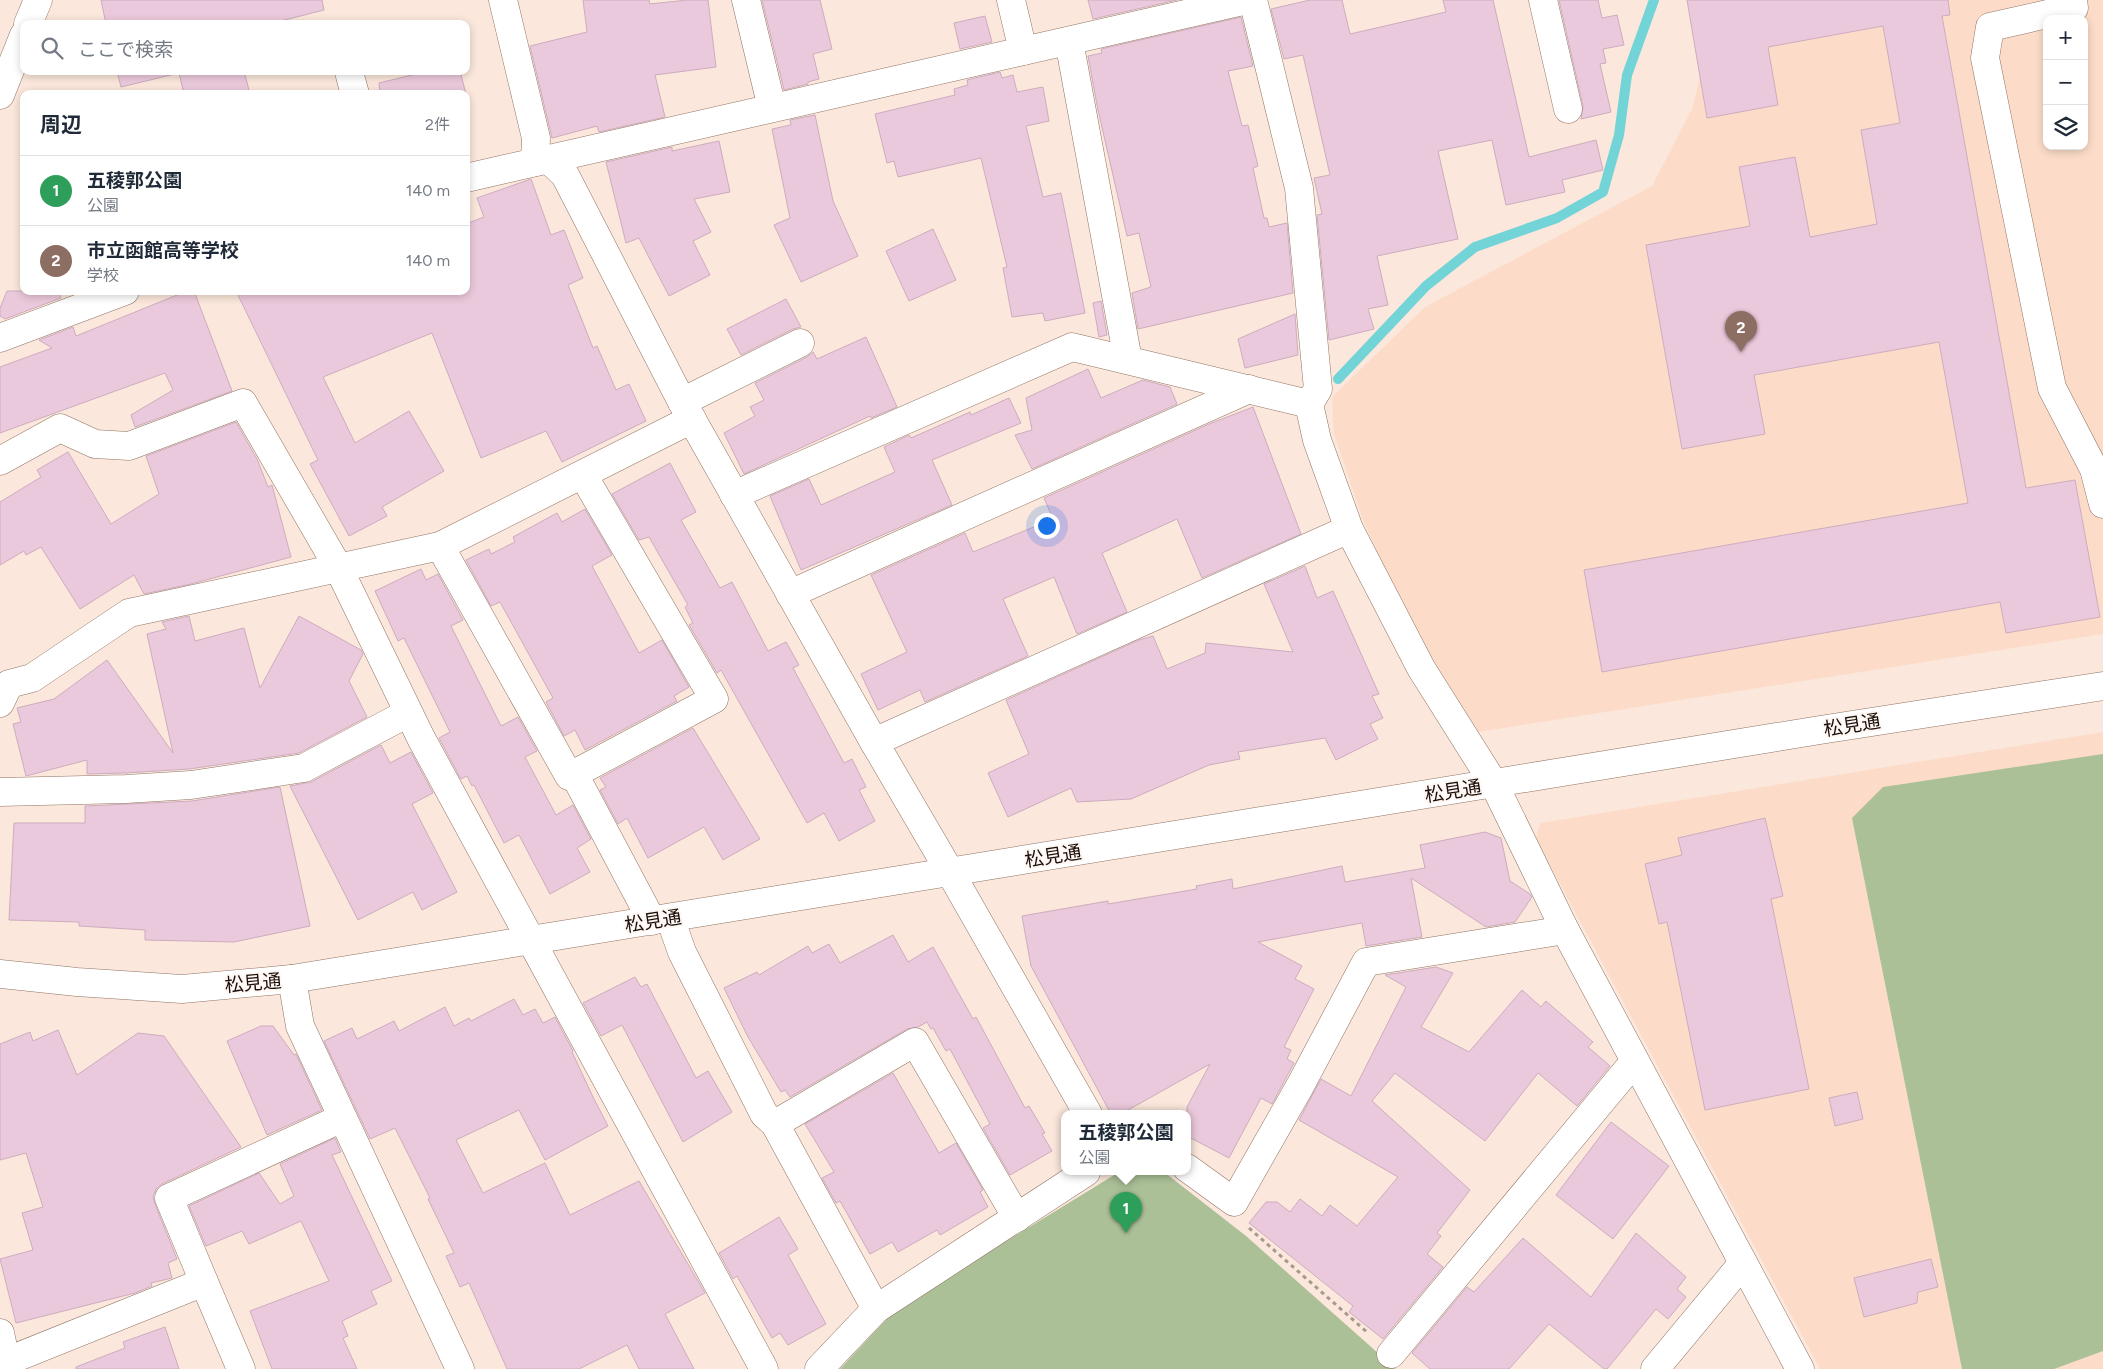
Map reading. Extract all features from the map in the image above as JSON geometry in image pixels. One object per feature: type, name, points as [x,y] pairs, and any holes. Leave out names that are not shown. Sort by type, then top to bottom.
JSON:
[{"type":"street","points":[[30,20],[38,0]]},
{"type":"street","points":[[503,0],[541,161],[565,175],[687,411],[874,742],[1086,1110]]},
{"type":"street","points":[[746,0],[772,108]]},
{"type":"street","points":[[1011,0],[1023,50]]},
{"type":"street","points":[[470,177],[1247,0]]},
{"type":"street","points":[[1253,0],[1299,188],[1318,389],[1309,404],[1317,440],[1349,529],[1421,668],[1494,784],[1565,930],[1634,1062],[1800,1369]]},
{"type":"street","points":[[1543,0],[1568,109]]},
{"type":"street","points":[[2073,0],[2074,8],[1990,27],[1985,58],[2052,388],[2094,469],[2103,504]]},
{"type":"street","points":[[1068,41],[1128,360]]},
{"type":"street","points":[[0,95],[20,45]]},
{"type":"street","points":[[0,338],[114,295]]},
{"type":"street","points":[[3,685],[32,678],[129,613],[440,546],[583,475],[800,344]]},
{"type":"street","points":[[734,495],[1072,347],[1309,404]]},
{"type":"street","points":[[790,594],[1249,389]]},
{"type":"street","points":[[0,461],[60,428],[95,444],[129,446],[243,403],[338,567],[408,713],[764,1369]]},
{"type":"street","points":[[440,546],[569,776],[574,774],[714,699],[583,475]]},
{"type":"street","points":[[874,742],[1349,529]]},
{"type":"street","name":"松見通","points":[[0,974],[77,982],[182,989],[292,979],[2103,686]]},
{"type":"street","points":[[0,792],[126,790],[191,785],[304,768],[408,713]]},
{"type":"street","points":[[574,774],[682,952],[764,1114],[775,1124],[876,1308]]},
{"type":"street","points":[[1191,1171],[1234,1202],[1300,1086],[1366,962],[1565,930]]},
{"type":"street","points":[[292,979],[300,1026],[460,1369]]},
{"type":"street","points":[[775,1124],[915,1042],[1017,1218]]},
{"type":"street","points":[[1391,1354],[1634,1062]]},
{"type":"street","points":[[241,1369],[169,1198],[342,1118]]},
{"type":"street","points":[[819,1369],[876,1308],[1082,1175]]},
{"type":"street","points":[[1655,1369],[1743,1263]]},
{"type":"street","points":[[0,1333],[2,1365],[204,1282]]},
{"type":"path","points":[[1234,1202],[1236,1217],[1391,1354]]},
{"type":"shaded area","points":[[1717,0],[2103,0],[2103,634],[1471,733],[1425,658],[1363,520],[1334,434],[1332,397],[1425,307],[1652,186],[1693,107]]},
{"type":"shaded area","points":[[2103,732],[2103,1369],[1820,1369],[1536,839],[1540,823]]},
{"type":"green space","points":[[2103,754],[2103,1351],[2054,1369],[1962,1369],[1852,818],[1883,787]]},
{"type":"green space","points":[[1114,1175],[1168,1175],[1246,1236],[1396,1369],[840,1369],[896,1309]]},
{"type":"building","points":[[101,0],[322,0],[324,10],[285,20],[105,20]]},
{"type":"building","points":[[583,0],[649,0],[650,4],[708,0],[716,67],[655,75],[665,117],[599,132],[597,126],[552,138],[530,46],[587,32]]},
{"type":"building","points":[[762,0],[820,0],[832,49],[813,54],[819,79],[784,90]]},
{"type":"building","points":[[1088,0],[1177,0],[1093,19]]},
{"type":"building","points":[[1310,0],[1342,0],[1350,34],[1446,12],[1443,0],[1493,0],[1529,157],[1596,140],[1603,170],[1562,180],[1565,192],[1506,205],[1492,140],[1438,151],[1458,239],[1377,256],[1388,305],[1368,309],[1374,329],[1329,340],[1317,215],[1322,214],[1314,178],[1330,175],[1303,55],[1284,59],[1271,9]]},
{"type":"building","points":[[1559,0],[1598,0],[1602,18],[1617,15],[1624,45],[1603,49],[1606,63],[1600,64],[1611,112],[1581,119],[1583,106]]},
{"type":"building","points":[[1687,0],[1948,0],[1950,15],[1942,16],[2026,488],[2075,480],[2100,617],[2006,633],[2000,602],[1602,672],[1584,570],[1968,503],[1939,342],[1754,375],[1765,434],[1682,449],[1646,245],[1750,226],[1739,167],[1795,157],[1810,237],[1877,224],[1861,130],[1900,123],[1883,26],[1768,47],[1778,105],[1707,118]]},
{"type":"building","points":[[985,16],[992,42],[960,49],[954,23]]},
{"type":"building","points":[[1241,17],[1253,66],[1228,71],[1242,126],[1248,125],[1258,166],[1253,168],[1264,218],[1267,218],[1269,227],[1287,223],[1293,293],[1138,329],[1132,293],[1151,287],[1139,233],[1127,236],[1098,110],[1088,56],[1102,53],[1101,49]]},
{"type":"building","points":[[1000,72],[1002,78],[1013,75],[1017,92],[1043,87],[1049,121],[1026,126],[1043,197],[1061,193],[1085,313],[1045,321],[1043,313],[1012,317],[1003,268],[1007,267],[981,158],[898,177],[894,161],[887,163],[875,114],[955,95],[954,89],[968,85],[967,80]]},
{"type":"building","points":[[118,75],[171,75],[121,87]]},
{"type":"building","points":[[179,75],[245,75],[249,90],[183,90]]},
{"type":"building","points":[[412,75],[461,75],[465,90],[380,90],[379,83]]},
{"type":"building","points":[[815,115],[833,201],[858,256],[801,282],[774,225],[790,218],[772,129],[791,125],[790,120]]},
{"type":"building","points":[[719,141],[730,192],[694,199],[711,232],[693,241],[710,275],[669,296],[639,238],[626,243],[606,162],[672,147],[672,151]]},
{"type":"building","points":[[531,179],[551,235],[564,230],[583,278],[568,285],[593,348],[597,346],[616,390],[629,384],[646,421],[562,462],[546,431],[481,458],[432,333],[323,377],[355,443],[409,411],[444,471],[382,507],[387,516],[349,536],[310,464],[318,460],[238,295],[470,295],[470,222],[484,217],[477,198]]},
{"type":"building","points":[[933,229],[956,280],[909,301],[886,251]]},
{"type":"building","points":[[7,291],[20,291],[20,295],[60,295],[61,298],[5,319],[0,316],[0,308]]},
{"type":"building","points":[[177,295],[196,295],[232,391],[135,427],[131,415],[173,390],[165,373],[0,433],[0,367],[52,348],[39,340],[73,327],[76,336]]},
{"type":"building","points":[[786,299],[801,327],[793,329],[741,355],[727,329]]},
{"type":"building","points":[[1101,301],[1107,335],[1099,337],[1093,303]]},
{"type":"building","points":[[1295,314],[1298,355],[1245,368],[1238,339]]},
{"type":"building","points":[[866,337],[897,407],[871,418],[870,416],[744,474],[724,433],[755,416],[750,407],[764,400],[755,383],[807,357],[813,352],[817,359]]},
{"type":"building","points":[[1088,369],[1101,398],[1143,380],[1170,387],[1177,404],[1032,469],[1015,435],[1032,430],[1026,398]]},
{"type":"building","points":[[1009,398],[1021,423],[932,460],[952,505],[801,570],[770,496],[809,479],[821,505],[895,472],[884,447],[909,435],[911,438],[970,412],[971,415]]},
{"type":"building","points":[[1253,407],[1301,534],[1202,578],[1177,519],[1102,553],[1127,612],[1077,634],[1054,577],[1003,599],[1028,656],[925,702],[920,690],[878,710],[861,674],[907,652],[871,575],[965,533],[973,552],[1053,519],[1044,498],[1209,424]]},
{"type":"building","points":[[236,422],[257,459],[268,487],[272,485],[291,557],[191,584],[144,594],[134,575],[80,609],[41,547],[26,555],[24,551],[0,565],[0,502],[41,477],[37,470],[68,452],[111,524],[159,494],[146,456]]},
{"type":"building","points":[[670,463],[696,512],[681,520],[720,588],[732,582],[768,651],[786,642],[799,665],[793,668],[844,763],[852,759],[866,787],[859,790],[875,821],[839,841],[824,813],[807,823],[721,670],[717,673],[689,625],[693,623],[685,607],[688,605],[649,537],[639,540],[612,494]]},
{"type":"building","points":[[585,509],[612,555],[592,566],[639,653],[662,640],[689,687],[674,696],[677,701],[585,750],[575,730],[564,736],[546,702],[553,698],[500,602],[491,606],[466,560],[489,549],[491,554],[515,542],[513,537],[557,513],[562,522]]},
{"type":"building","points":[[1305,566],[1317,598],[1333,591],[1379,694],[1372,696],[1383,718],[1370,724],[1378,739],[1336,760],[1325,738],[1238,752],[1240,759],[1209,765],[1131,799],[1077,802],[1071,788],[1008,817],[988,773],[1029,754],[1006,700],[1139,640],[1153,636],[1167,669],[1205,653],[1206,643],[1293,652],[1264,584]]},
{"type":"building","points":[[421,569],[426,580],[438,574],[463,620],[451,626],[501,726],[518,717],[537,751],[525,757],[556,815],[573,805],[591,839],[577,848],[590,872],[550,894],[519,835],[504,843],[474,785],[472,786],[467,776],[461,779],[439,738],[450,732],[404,638],[398,641],[375,591]]},
{"type":"building","points":[[189,616],[195,641],[244,628],[260,688],[299,616],[361,650],[363,654],[349,681],[367,717],[299,753],[189,769],[125,773],[87,774],[87,760],[26,776],[13,724],[21,722],[17,708],[54,699],[107,660],[173,753],[147,634],[166,629],[162,622]]},
{"type":"building","points":[[693,728],[760,839],[723,860],[704,827],[648,858],[627,818],[618,824],[600,790],[606,787],[600,778]]},
{"type":"building","points":[[381,745],[390,763],[411,752],[433,793],[412,804],[457,892],[422,910],[413,892],[358,920],[290,786],[311,782]]},
{"type":"building","points":[[280,787],[310,926],[234,942],[145,940],[145,930],[79,926],[79,922],[9,920],[14,823],[85,823],[85,806],[192,801]]},
{"type":"building","points":[[1765,818],[1783,896],[1771,899],[1809,1089],[1705,1110],[1667,922],[1659,924],[1645,864],[1682,855],[1678,838]]},
{"type":"building","points":[[1485,832],[1501,838],[1510,881],[1532,897],[1515,922],[1486,927],[1411,878],[1422,937],[1366,946],[1362,923],[1258,942],[1302,966],[1295,979],[1314,989],[1284,1047],[1291,1050],[1287,1059],[1294,1063],[1272,1104],[1261,1098],[1229,1158],[1191,1138],[1191,1110],[1187,1110],[1187,1107],[1210,1064],[1128,1110],[1109,1110],[1031,966],[1022,916],[1108,901],[1108,904],[1197,889],[1196,886],[1232,879],[1233,889],[1342,866],[1345,882],[1425,868],[1420,845]]},
{"type":"building","points":[[893,935],[908,962],[933,947],[973,1019],[976,1017],[1025,1108],[1029,1106],[1045,1133],[1042,1134],[1052,1151],[1010,1175],[983,1128],[990,1124],[950,1049],[946,1051],[933,1028],[931,1029],[927,1022],[918,1027],[907,1029],[790,1097],[785,1090],[781,1092],[748,1037],[724,988],[757,972],[759,975],[808,946],[812,953],[829,944],[840,963]]},
{"type":"building","points":[[1436,967],[1453,973],[1421,1027],[1469,1052],[1522,990],[1541,1007],[1546,1001],[1593,1042],[1588,1047],[1610,1066],[1577,1106],[1538,1073],[1485,1141],[1395,1073],[1372,1101],[1470,1190],[1437,1233],[1441,1236],[1427,1254],[1443,1267],[1383,1339],[1349,1312],[1353,1306],[1249,1223],[1266,1202],[1277,1202],[1290,1212],[1300,1199],[1322,1216],[1330,1205],[1357,1226],[1398,1177],[1299,1120],[1321,1079],[1351,1096],[1406,987],[1385,975]]},
{"type":"building","points":[[635,977],[641,987],[647,984],[696,1078],[708,1071],[732,1112],[683,1142],[622,1025],[601,1036],[583,1003]]},
{"type":"building","points":[[514,999],[523,1015],[535,1009],[543,1023],[555,1017],[608,1126],[545,1160],[519,1110],[456,1140],[483,1193],[545,1163],[570,1215],[639,1181],[705,1293],[665,1314],[694,1369],[639,1369],[627,1345],[579,1369],[507,1369],[469,1283],[460,1287],[446,1256],[454,1253],[428,1199],[430,1198],[395,1128],[370,1139],[324,1041],[352,1028],[357,1039],[394,1021],[399,1031],[445,1007],[454,1026],[469,1018],[471,1021]]},
{"type":"building","points":[[261,1026],[273,1026],[294,1055],[296,1054],[322,1110],[267,1135],[227,1041]]},
{"type":"building","points":[[58,1030],[77,1075],[138,1033],[164,1036],[241,1147],[162,1184],[156,1189],[153,1197],[155,1204],[177,1259],[168,1263],[172,1278],[151,1283],[152,1286],[135,1293],[16,1323],[0,1259],[33,1250],[22,1213],[43,1207],[26,1153],[0,1160],[0,1044],[30,1032],[33,1041]]},
{"type":"building","points":[[893,1073],[939,1153],[956,1143],[983,1190],[980,1192],[988,1207],[940,1235],[937,1230],[898,1252],[892,1242],[870,1254],[840,1201],[836,1203],[822,1178],[834,1172],[805,1124]]},
{"type":"building","points":[[1857,1092],[1863,1119],[1835,1126],[1829,1098]]},
{"type":"building","points":[[1611,1122],[1669,1166],[1613,1239],[1556,1195]]},
{"type":"building","points":[[335,1138],[341,1152],[332,1155],[392,1281],[371,1291],[377,1304],[342,1321],[348,1336],[343,1338],[357,1369],[272,1369],[250,1311],[329,1281],[301,1221],[249,1244],[242,1231],[206,1246],[189,1206],[259,1173],[280,1204],[294,1196],[280,1164]]},
{"type":"building","points":[[779,1217],[798,1249],[788,1255],[826,1324],[788,1345],[780,1333],[772,1338],[737,1276],[733,1279],[719,1253]]},
{"type":"building","points":[[1636,1233],[1686,1277],[1677,1289],[1686,1297],[1668,1319],[1656,1309],[1607,1369],[1604,1369],[1549,1324],[1509,1369],[1430,1369],[1412,1353],[1467,1287],[1474,1292],[1523,1238],[1591,1297]]},
{"type":"building","points":[[1931,1259],[1938,1287],[1918,1292],[1917,1303],[1864,1317],[1854,1278]]},
{"type":"building","points":[[165,1327],[179,1369],[76,1369],[76,1367],[125,1348],[123,1342]]},
{"type":"waterway","points":[[1338,379],[1426,286],[1475,247],[1557,218],[1603,192],[1619,135],[1627,75],[1654,0]]},
{"type":"place","name":"市立函館高等学校","points":[[1741,352]]},
{"type":"place","name":"五稜郭公園","points":[[1126,1233]]}]
